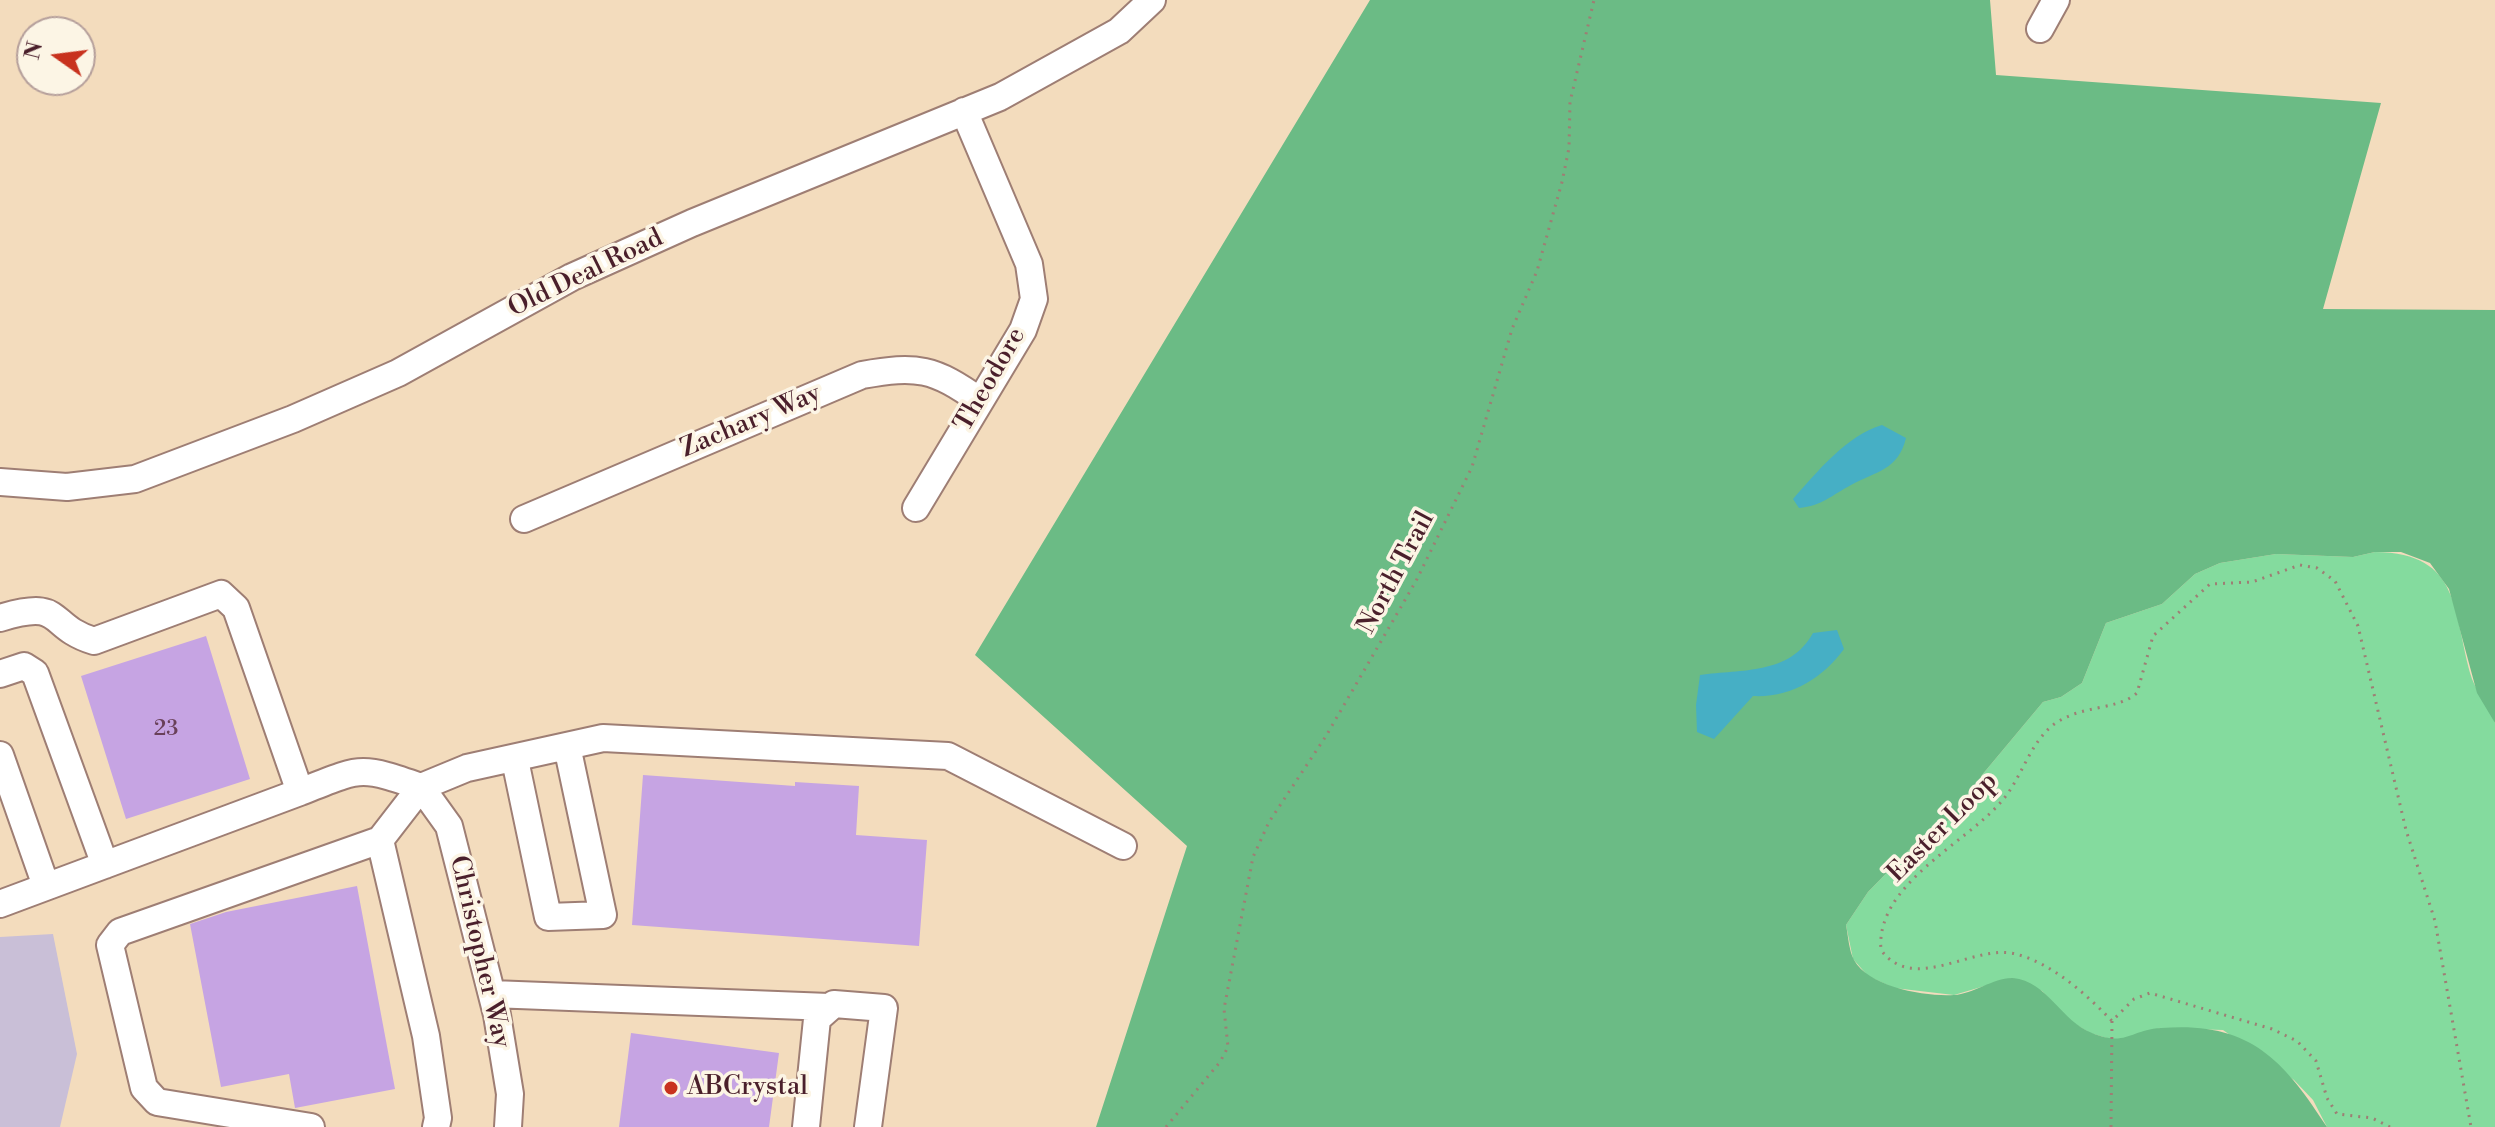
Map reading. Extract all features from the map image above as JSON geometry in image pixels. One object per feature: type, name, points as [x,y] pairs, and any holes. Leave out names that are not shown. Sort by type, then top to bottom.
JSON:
[{"type":"street","name":"Old Deal Road","points":[[0,482],[67,487],[101,485],[162,470],[378,383],[585,271],[964,111],[1062,65],[1119,31],[1152,0]]},
{"type":"street","points":[[2040,29],[2056,0]]},
{"type":"street","name":"Theodore","points":[[916,508],[1023,330],[1034,299],[1029,264],[964,111]]},
{"type":"street","name":"Zachary Way","points":[[524,519],[862,375],[904,367],[950,380],[980,401]]},
{"type":"street","points":[[0,618],[29,609],[47,611],[82,637],[94,641],[221,594],[236,608],[300,792]]},
{"type":"street","points":[[0,674],[24,666],[35,673],[105,865]]},
{"type":"street","points":[[311,1127],[157,1102],[144,1088],[110,945],[120,932],[380,840],[421,787],[467,768],[515,760],[603,738],[948,756],[1123,846]]},
{"type":"street","points":[[515,760],[548,917],[603,915],[567,746]]},
{"type":"street","points":[[0,755],[46,886]]},
{"type":"street","points":[[0,904],[358,770],[372,770],[421,787]]},
{"type":"street","name":"Christopher Way","points":[[421,787],[449,826],[492,994],[510,1094],[508,1127]]},
{"type":"street","points":[[380,840],[426,1036],[438,1118],[436,1127]]},
{"type":"street","points":[[492,994],[884,1008],[868,1127]]},
{"type":"street","points":[[806,1127],[817,1019],[829,1007]]},
{"type":"path","name":"North Trail","points":[[1166,1127],[1220,1062],[1228,1047],[1224,1009],[1253,857],[1269,822],[1326,736],[1416,581],[1472,467],[1512,329],[1537,271],[1562,182],[1569,148],[1570,102],[1594,0]]},
{"type":"path","name":"Easter Loop","points":[[2112,1021],[2079,988],[2017,955],[1992,953],[1943,966],[1901,966],[1881,950],[1883,922],[1912,882],[2003,800],[2050,727],[2072,713],[2118,703],[2137,693],[2153,636],[2186,609],[2203,589],[2221,581],[2252,582],[2300,565],[2317,568],[2335,581],[2358,626],[2406,830],[2435,921],[2471,1127]]},
{"type":"path","points":[[2111,1127],[2112,1021],[2134,999],[2150,993],[2285,1034],[2309,1049],[2333,1110],[2372,1118],[2390,1127]]},
{"type":"shaded area","points":[[53,934],[77,1054],[60,1127],[0,1127],[0,937]]},
{"type":"green space","points":[[1370,0],[1990,0],[1996,75],[2381,103],[2323,309],[2495,310],[2495,723],[2477,693],[2449,589],[2430,563],[2401,552],[2375,552],[2353,557],[2276,554],[2220,563],[2195,574],[2162,604],[2106,623],[2082,683],[2061,697],[2043,702],[1982,775],[1960,815],[1930,829],[1868,892],[1846,925],[1852,956],[1861,969],[1899,988],[1954,995],[2013,978],[2035,986],[2081,1028],[2103,1037],[2121,1038],[2151,1029],[2192,1027],[2241,1038],[2278,1064],[2327,1127],[1096,1127],[1187,846],[975,655]]},
{"type":"green space","points":[[2375,552],[2404,555],[2424,563],[2439,575],[2456,610],[2472,679],[2495,723],[2495,1127],[2327,1127],[2313,1100],[2294,1080],[2223,1030],[2160,1028],[2120,1042],[2090,1033],[2070,1021],[2042,991],[2012,978],[1954,995],[1894,988],[1868,976],[1853,959],[1846,925],[1868,892],[1930,829],[1960,815],[1982,775],[2043,702],[2061,697],[2082,683],[2106,623],[2162,604],[2195,574],[2220,563],[2276,554],[2353,557]]},
{"type":"water","points":[[1882,425],[1906,438],[1892,463],[1821,502],[1799,508],[1793,499],[1822,466],[1857,437]]},
{"type":"water","points":[[1837,630],[1844,649],[1815,678],[1780,694],[1753,696],[1714,739],[1697,732],[1696,705],[1700,675],[1764,668],[1792,656],[1813,633]]},
{"type":"building","points":[[206,636],[250,779],[126,819],[81,676]]},
{"type":"building","points":[[643,775],[795,786],[795,782],[859,786],[856,835],[927,840],[919,946],[632,925]]},
{"type":"building","points":[[357,886],[395,1089],[295,1108],[289,1074],[221,1087],[190,924],[226,912]]},
{"type":"building","points":[[631,1033],[779,1053],[769,1127],[619,1127]]},
{"type":"place","name":"ABCrystal","points":[[671,1088]]}]
